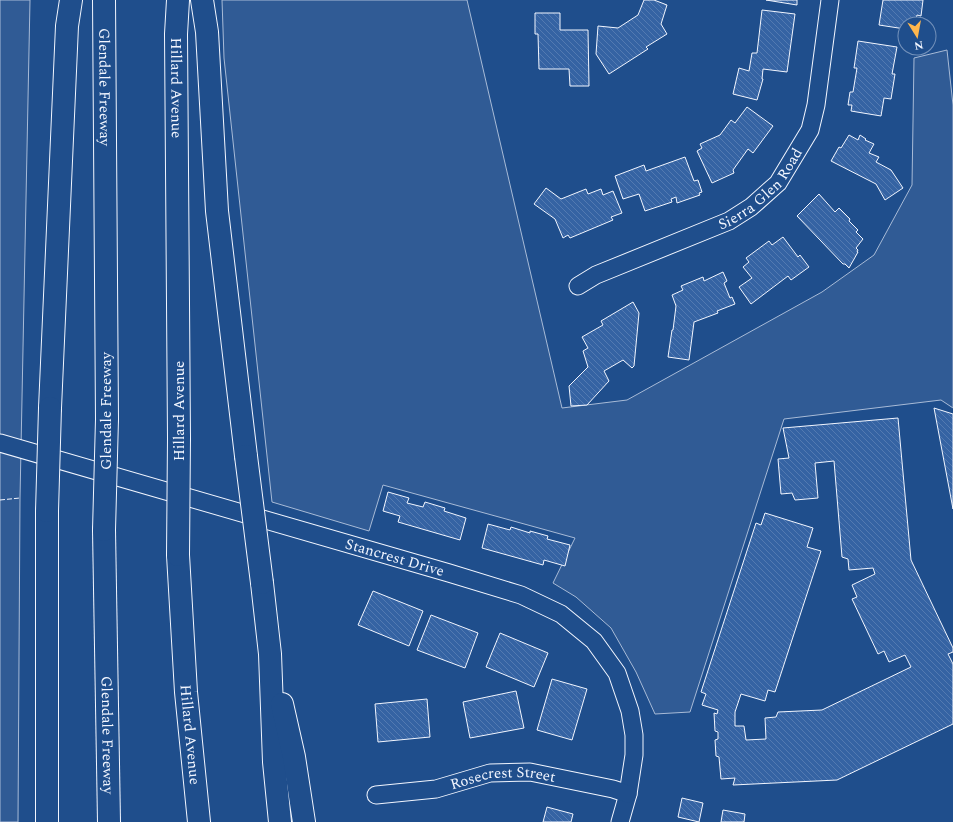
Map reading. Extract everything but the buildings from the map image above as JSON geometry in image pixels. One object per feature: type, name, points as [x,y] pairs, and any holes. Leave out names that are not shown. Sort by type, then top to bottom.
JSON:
[{"type":"highway","points":[[47,822],[47,511],[50,408],[67,26],[71,0]]},
{"type":"highway","name":"Glendale Freeway","points":[[104,0],[107,419],[104,530],[109,822]]},
{"type":"highway","name":"Hillard Avenue","points":[[178,0],[176,34],[179,438],[178,555],[186,692],[200,822]]},
{"type":"highway","points":[[202,0],[207,32],[217,211],[270,654],[274,762],[280,822]]},
{"type":"highway","points":[[270,654],[294,757],[304,822]]},
{"type":"highway","points":[[185,822],[186,692]]},
{"type":"street","name":"Sierra Glen Road","points":[[578,286],[596,275],[729,221],[751,208],[778,184],[810,130],[816,105],[830,0]]},
{"type":"street","name":"Stancrest Drive","points":[[0,443],[449,573],[521,595],[561,614],[594,641],[617,673],[630,711],[634,735],[634,755],[628,794],[620,822]]},
{"type":"street","name":"Rosecrest Street","points":[[376,795],[436,789],[490,773],[530,772],[613,789],[628,794]]},
{"type":"shaded area","points":[[0,0],[30,0],[20,498],[18,822],[0,822]]},
{"type":"shaded area","points":[[222,0],[467,0],[562,408],[627,400],[822,292],[874,255],[912,185],[914,58],[922,56],[937,56],[937,52],[947,50],[953,105],[953,408],[941,400],[784,419],[690,712],[655,714],[636,672],[611,628],[576,597],[553,583],[575,538],[383,485],[369,531],[272,502],[224,58]]},
{"type":"fence","points":[[0,500],[20,498]]}]
